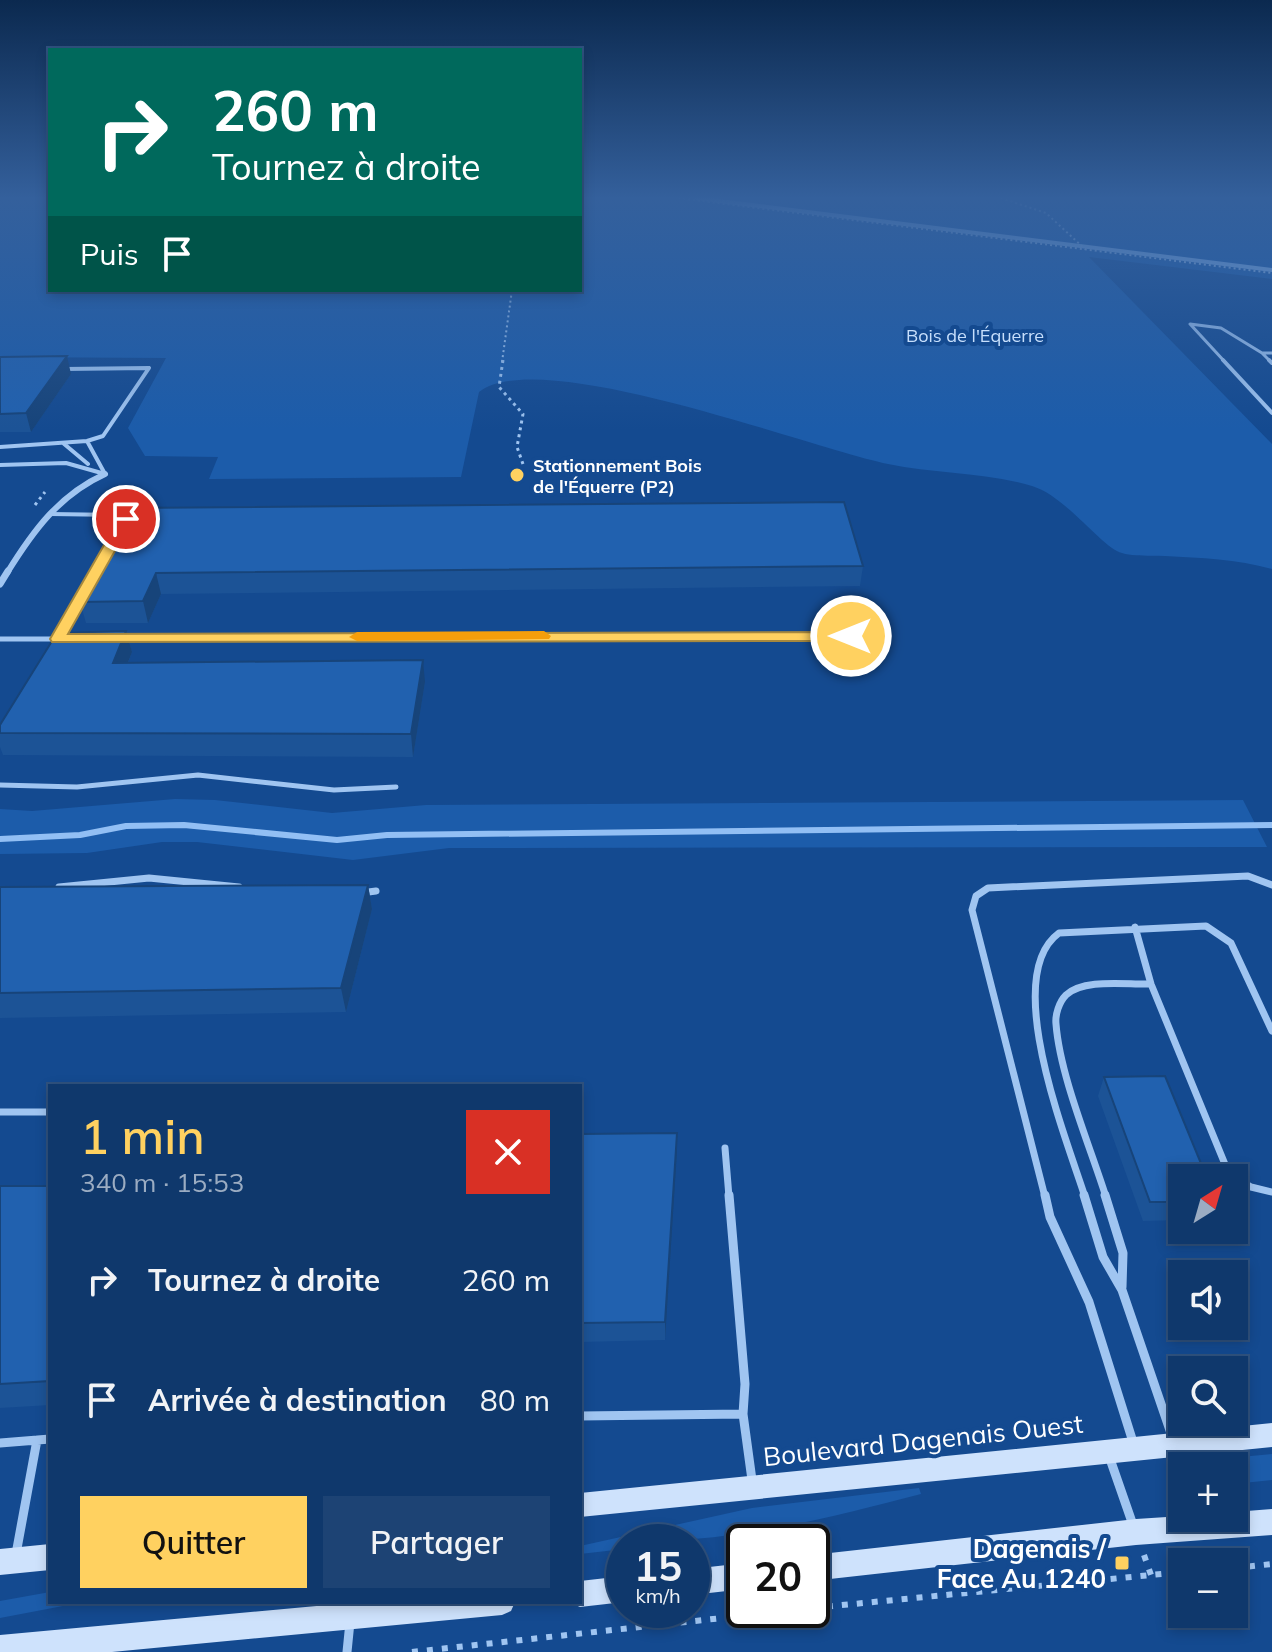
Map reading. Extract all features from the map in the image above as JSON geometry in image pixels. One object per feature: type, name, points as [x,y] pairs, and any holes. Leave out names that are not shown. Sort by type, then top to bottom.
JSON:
[{"type":"main road","name":"Boulevard Dagenais Ouest","points":[[582,1505],[1272,1435]]},
{"type":"main road","points":[[1248,1517],[1272,1512]]},
{"type":"main road","points":[[1248,1524],[1272,1522]]},
{"type":"main road","points":[[830,1566],[1168,1529]]},
{"type":"main road","points":[[7,1561],[48,1557]]},
{"type":"main road","points":[[582,1594],[606,1591]]},
{"type":"main road","points":[[0,1649],[351,1610],[464,1604]]},
{"type":"street","points":[[0,584],[3,575],[48,514],[67,494],[105,474]]},
{"type":"lane","points":[[1272,363],[1236,332],[1214,324],[1190,324],[1272,413]]},
{"type":"lane","points":[[1262,353],[1272,353]]},
{"type":"lane","points":[[0,447],[87,441],[109,431],[149,368],[57,369]]},
{"type":"lane","points":[[87,441],[105,474]]},
{"type":"lane","points":[[63,443],[78,459],[105,474]]},
{"type":"lane","points":[[1,464],[73,463],[105,474]]},
{"type":"lane","points":[[48,514],[119,515],[130,522],[120,526]]},
{"type":"lane","points":[[50,652],[111,541]]},
{"type":"lane","points":[[115,639],[851,636]]},
{"type":"lane","points":[[0,639],[72,639]]},
{"type":"lane","points":[[0,785],[77,787],[198,775],[325,790],[396,787]]},
{"type":"lane","points":[[54,888],[163,876],[254,890]]},
{"type":"lane","points":[[1135,1448],[1089,1302],[1050,1217],[972,910],[976,896],[988,888],[1248,876],[1272,885]]},
{"type":"lane","points":[[353,893],[376,891]]},
{"type":"lane","points":[[1175,1444],[1122,1290],[1103,1257],[1037,1040],[1033,1015],[1042,954],[1048,941],[1059,933],[1206,926],[1231,943],[1272,1031]]},
{"type":"lane","points":[[1135,927],[1151,984],[1229,1174],[1251,1187],[1272,1192]]},
{"type":"lane","points":[[1122,1290],[1123,1253],[1065,1067],[1055,1021],[1060,1003],[1068,993],[1086,986],[1151,984]]},
{"type":"lane","points":[[0,1112],[48,1112]]},
{"type":"lane","points":[[725,1148],[745,1384],[743,1414],[753,1488]]},
{"type":"lane","points":[[582,1416],[743,1414]]},
{"type":"lane","points":[[0,1443],[48,1439]]},
{"type":"lane","points":[[7,1561],[37,1440]]},
{"type":"lane","points":[[1107,1451],[1136,1532]]},
{"type":"lane","points":[[347,1652],[351,1610]]},
{"type":"path","points":[[512,292],[499,387],[525,418],[527,425],[517,447],[524,467]]},
{"type":"path","points":[[1248,1567],[1272,1564]]},
{"type":"path","points":[[830,1606],[1168,1573]]},
{"type":"path","points":[[412,1652],[726,1618]]},
{"type":"green space","name":"Bois de l'Équerre","points":[[0,275],[48,275],[48,292],[582,292],[582,275],[1107,275],[1272,444],[1272,569],[1218,560],[1122,553],[1058,500],[1032,486],[996,478],[888,464],[677,404],[614,389],[557,381],[511,381],[479,392],[461,477],[209,479],[218,457],[145,456],[128,428],[166,358],[0,357]]},
{"type":"green space","name":"Bois de l'Équerre","points":[[1240,275],[1272,275],[1272,279]]},
{"type":"green space","points":[[175,799],[215,800],[332,813],[426,805],[1243,800],[1267,847],[449,848],[353,860],[197,842],[162,842],[87,853],[0,854],[0,809],[32,811]]},
{"type":"green space","points":[[1272,1454],[1272,1480],[1248,1483],[1248,1456]]},
{"type":"green space","points":[[919,1488],[921,1494],[793,1524],[726,1524],[726,1535],[710,1537],[710,1524],[680,1524],[752,1508]]},
{"type":"green space","points":[[606,1540],[606,1551],[582,1554],[582,1546]]},
{"type":"green space","points":[[48,1592],[48,1604],[74,1604],[0,1618],[0,1601]]},
{"type":"building","points":[[67,356],[26,413],[0,414],[0,357]]},
{"type":"building","points":[[844,502],[863,566],[156,573],[143,601],[80,602],[127,508]]},
{"type":"building","points":[[126,631],[113,663],[423,660],[411,734],[0,733],[0,725],[57,633]]},
{"type":"building","points":[[368,885],[341,988],[0,993],[0,887]]},
{"type":"building","points":[[1165,1076],[1201,1164],[1168,1164],[1168,1202],[1150,1202],[1104,1077]]},
{"type":"building","points":[[677,1133],[665,1322],[582,1323],[582,1134]]},
{"type":"building","points":[[0,1186],[48,1186],[48,1381],[0,1384]]},
{"type":"waterway","points":[[0,839],[80,835],[126,826],[184,825],[337,840],[387,835],[1272,825]]},
{"type":"slow traffic","points":[[357,637],[544,636]]},
{"type":"place","name":"Stationnement Bois de l'Équerre (P2)","points":[[517,475]]},
{"type":"place","name":"Dagenais / Face Au 1240","points":[[1122,1563]]},
{"type":"route","points":[[126,519],[127,522],[118,528],[57,639],[851,636]]}]
